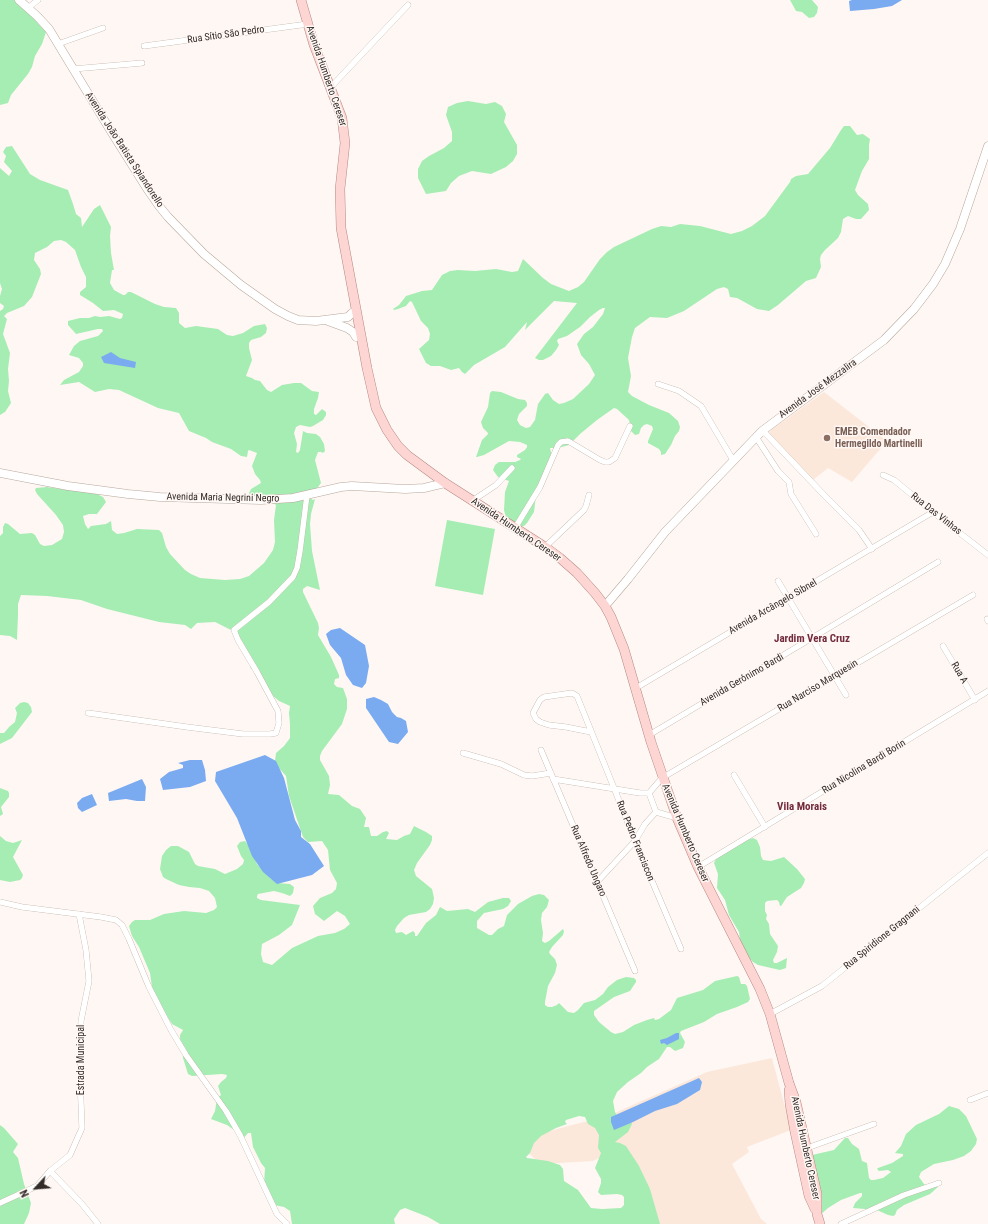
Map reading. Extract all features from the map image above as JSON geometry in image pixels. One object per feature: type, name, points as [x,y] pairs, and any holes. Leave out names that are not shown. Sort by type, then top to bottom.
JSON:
[{"type":"main road","name":"Avenida Humberto Cereser","points":[[301,0],[314,45],[342,118],[345,143],[340,189],[341,228],[346,255],[348,287],[356,324],[365,380],[375,405],[386,430],[398,446],[417,464],[545,547],[577,573],[605,606],[619,634],[662,778],[676,818],[698,867],[760,989],[770,1014],[789,1083],[796,1102],[807,1148],[817,1194],[820,1224]]},
{"type":"main road","name":"Avenida Humberto Cereser","points":[[789,1083],[790,1104],[809,1196],[818,1214]]},
{"type":"street","name":"Avenida João Batista Spiandorello","points":[[19,0],[49,29],[148,190],[168,217],[204,254],[259,298],[288,316],[298,320],[307,321],[348,317],[356,324]]},
{"type":"street","points":[[28,8],[38,0]]},
{"type":"street","points":[[330,88],[408,5]]},
{"type":"street","name":"Rua Sítio São Pedro","points":[[144,46],[308,24]]},
{"type":"street","points":[[58,44],[103,28]]},
{"type":"street","points":[[73,69],[142,63]]},
{"type":"street","name":"Avenida José Mezzalira","points":[[605,606],[665,532],[759,434],[884,340],[914,309],[933,284],[945,264],[960,229],[988,146]]},
{"type":"street","points":[[328,320],[353,332],[356,324]]},
{"type":"street","points":[[658,384],[679,391],[701,406],[733,460]]},
{"type":"street","points":[[515,528],[540,487],[558,446],[562,442],[568,441],[600,460],[610,462],[615,458],[630,426]]},
{"type":"street","points":[[759,434],[778,471],[789,482],[791,494],[816,534]]},
{"type":"street","points":[[759,434],[859,530],[872,549]]},
{"type":"street","points":[[472,501],[496,485],[512,468]]},
{"type":"street","name":"Avenida Maria Negrini Negro","points":[[0,473],[68,486],[128,494],[160,497],[261,500],[276,500],[341,487],[352,486],[405,489],[424,488],[445,483]]},
{"type":"street","name":"Rua Das Vinhas","points":[[883,475],[894,480],[988,555]]},
{"type":"street","points":[[88,713],[243,734],[276,733],[279,723],[278,711],[238,640],[234,630],[269,602],[293,577],[297,568],[300,551],[306,495]]},
{"type":"street","points":[[545,547],[584,510],[589,495]]},
{"type":"street","name":"Avenida Arcângelo Sibnel","points":[[636,688],[933,512]]},
{"type":"street","name":"Avenida Gerônimo Bardi","points":[[649,735],[938,562]]},
{"type":"street","points":[[778,581],[846,695]]},
{"type":"street","name":"Rua Narciso Marquesin","points":[[649,793],[662,778],[973,595]]},
{"type":"street","name":"Rua A","points":[[943,646],[975,700]]},
{"type":"street","name":"Rua Nicolina Bardi Borin","points":[[698,867],[988,691]]},
{"type":"street","name":"Rua Pedro Franciscon","points":[[591,732],[549,725],[540,722],[536,719],[533,713],[540,700],[544,697],[573,694],[577,696],[634,841],[681,949]]},
{"type":"street","name":"Rua Alfredo Ungaro","points":[[541,750],[635,971]]},
{"type":"street","points":[[463,753],[501,764],[532,776],[552,776],[640,793],[649,793],[656,812]]},
{"type":"street","points":[[734,775],[765,827]]},
{"type":"street","points":[[597,882],[634,841],[645,824],[656,812]]},
{"type":"street","points":[[656,812],[676,818]]},
{"type":"street","name":"Rua Spiridione Gragnani","points":[[770,1014],[822,986],[988,853]]},
{"type":"street","points":[[0,902],[101,917],[116,920],[122,925],[149,987],[171,1030],[186,1055],[226,1111],[240,1135],[277,1214],[287,1224]]},
{"type":"street","name":"Estrada Municipal","points":[[0,1203],[37,1186],[50,1171],[70,1155],[82,1128],[80,1076],[81,1021],[89,981],[86,950],[79,914]]},
{"type":"street","points":[[970,1100],[988,1093]]},
{"type":"street","points":[[807,1148],[874,1124]]},
{"type":"street","points":[[50,1171],[82,1204],[98,1224]]},
{"type":"street","points":[[841,1224],[904,1195],[939,1183]]},
{"type":"shaded area","name":"EMEB Comendador Hermegildo Martinelli","points":[[824,392],[887,441],[852,482],[828,468],[813,480],[767,435],[771,430]]},
{"type":"shaded area","points":[[772,1058],[791,1130],[747,1147],[749,1152],[732,1164],[761,1219],[767,1224],[658,1224],[624,1145],[593,1161],[541,1164],[526,1151],[527,1137],[610,1115],[707,1072]]},
{"type":"green space","points":[[0,0],[16,0],[46,32],[28,74],[11,95],[8,103],[0,105]]},
{"type":"green space","points":[[790,0],[812,0],[818,7],[817,13],[814,17],[809,18],[802,12],[796,11]]},
{"type":"green space","points":[[468,101],[486,104],[495,102],[502,106],[506,114],[504,122],[517,145],[517,154],[513,161],[506,167],[491,174],[472,171],[459,176],[451,183],[446,191],[426,194],[418,178],[418,169],[422,161],[444,148],[452,141],[452,132],[446,115],[448,107],[457,103]]},
{"type":"green space","points":[[844,126],[850,126],[857,135],[863,134],[870,139],[869,159],[862,171],[855,190],[858,195],[868,204],[869,210],[861,219],[848,216],[843,219],[841,232],[838,238],[821,255],[821,267],[816,278],[806,281],[769,311],[757,309],[737,298],[730,297],[728,289],[724,287],[717,289],[684,311],[667,318],[650,317],[635,328],[628,358],[631,376],[628,392],[632,396],[649,405],[669,413],[678,421],[680,427],[679,431],[671,445],[665,454],[661,455],[659,449],[648,443],[653,429],[652,426],[647,424],[644,425],[639,434],[635,435],[631,431],[629,420],[614,408],[597,420],[569,445],[558,448],[550,448],[554,461],[537,487],[534,512],[524,526],[518,526],[508,520],[504,510],[505,492],[509,481],[498,477],[493,470],[495,465],[499,462],[515,462],[520,460],[521,459],[517,457],[517,455],[525,450],[527,445],[520,442],[509,441],[484,455],[476,457],[482,440],[488,434],[483,428],[481,422],[488,407],[490,393],[492,391],[501,392],[518,399],[525,400],[527,406],[519,414],[517,420],[520,425],[526,428],[530,427],[535,420],[538,404],[545,394],[548,393],[553,400],[559,404],[573,399],[589,384],[595,375],[589,364],[581,355],[577,344],[584,334],[593,327],[603,314],[605,308],[599,310],[580,327],[567,336],[558,339],[557,341],[559,345],[551,356],[543,360],[539,360],[535,358],[577,303],[554,301],[525,330],[527,322],[505,347],[474,365],[465,374],[459,368],[451,370],[440,366],[431,366],[426,363],[419,349],[429,340],[430,334],[428,328],[421,321],[412,302],[410,301],[406,306],[398,309],[393,309],[399,305],[406,296],[422,291],[432,290],[442,275],[450,271],[496,269],[512,272],[518,271],[523,259],[551,284],[569,291],[578,287],[584,282],[600,259],[607,252],[614,247],[652,229],[661,226],[671,227],[680,224],[700,226],[731,234],[742,231],[752,226],[765,216],[791,179],[796,176],[808,174],[830,148]]},
{"type":"green space","points":[[12,146],[30,174],[40,180],[68,190],[76,214],[81,218],[82,227],[94,209],[100,205],[111,227],[111,253],[114,270],[112,270],[110,283],[114,290],[123,295],[131,292],[155,304],[164,307],[176,308],[179,313],[179,323],[185,328],[196,326],[218,329],[227,335],[233,336],[243,333],[254,326],[265,324],[267,328],[266,333],[261,337],[251,340],[249,343],[252,360],[246,376],[260,381],[267,390],[271,392],[282,385],[301,383],[312,391],[319,392],[314,414],[316,415],[322,409],[326,412],[323,420],[310,427],[300,425],[296,427],[294,433],[297,444],[296,452],[298,453],[300,450],[303,431],[316,434],[320,437],[324,444],[325,451],[323,453],[318,452],[315,460],[321,483],[310,498],[313,500],[315,499],[310,524],[312,551],[320,590],[307,586],[303,589],[303,592],[318,623],[318,635],[331,657],[339,675],[339,678],[335,679],[334,684],[337,687],[343,688],[347,699],[347,709],[342,724],[322,751],[320,760],[329,776],[330,785],[328,794],[339,795],[352,806],[360,809],[366,818],[364,827],[369,827],[371,836],[377,836],[387,831],[389,833],[386,839],[397,840],[410,834],[414,826],[432,836],[430,845],[417,863],[414,870],[416,876],[432,889],[434,898],[433,904],[426,912],[409,915],[404,918],[397,926],[395,930],[396,933],[402,932],[406,935],[413,931],[415,936],[417,936],[426,923],[436,915],[440,907],[447,911],[468,909],[475,912],[488,902],[509,898],[511,901],[508,906],[503,909],[484,913],[477,921],[477,928],[489,935],[492,935],[504,926],[507,915],[518,904],[532,896],[539,894],[544,895],[549,900],[547,907],[542,913],[542,941],[545,943],[563,929],[564,931],[563,935],[549,952],[555,959],[557,965],[555,973],[548,986],[545,1005],[552,1007],[559,1003],[568,1012],[574,1013],[584,1003],[595,1000],[603,994],[608,987],[617,980],[626,977],[634,978],[636,982],[630,991],[614,997],[594,1011],[594,1015],[599,1022],[615,1034],[623,1032],[634,1025],[647,1020],[654,1018],[655,1020],[659,1019],[671,1010],[677,998],[703,990],[715,981],[737,976],[739,977],[741,984],[745,984],[747,986],[750,999],[748,1002],[717,1014],[704,1022],[681,1031],[680,1033],[685,1042],[683,1048],[675,1051],[670,1047],[667,1047],[659,1059],[617,1092],[613,1101],[615,1112],[620,1121],[631,1121],[632,1124],[628,1132],[615,1142],[626,1146],[639,1166],[650,1189],[660,1224],[440,1224],[428,1217],[405,1208],[400,1210],[394,1219],[395,1224],[292,1224],[290,1211],[284,1207],[274,1205],[264,1184],[265,1168],[253,1147],[251,1133],[248,1133],[243,1139],[227,1125],[211,1119],[215,1111],[217,1098],[221,1095],[218,1086],[227,1075],[192,1076],[188,1074],[183,1058],[180,1039],[180,1035],[183,1030],[172,1024],[153,994],[150,973],[139,947],[132,936],[129,926],[135,920],[150,920],[164,914],[184,911],[206,913],[217,907],[215,898],[209,891],[179,885],[163,877],[160,869],[162,856],[171,846],[178,846],[189,852],[195,864],[198,866],[215,869],[225,874],[237,869],[243,864],[244,860],[237,846],[240,842],[245,841],[249,846],[257,864],[269,877],[277,883],[290,884],[294,887],[293,893],[290,896],[274,891],[258,894],[257,898],[261,900],[300,905],[292,925],[279,935],[262,944],[261,954],[263,962],[272,965],[292,948],[318,936],[335,933],[344,929],[350,924],[345,916],[337,911],[324,921],[315,914],[313,906],[320,898],[332,893],[336,889],[337,883],[330,870],[328,850],[322,841],[308,842],[303,837],[289,796],[286,776],[275,761],[276,753],[290,738],[290,706],[279,701],[273,696],[253,669],[251,669],[246,651],[231,630],[215,622],[197,623],[191,629],[185,625],[159,622],[107,609],[81,600],[21,595],[18,604],[17,640],[10,636],[0,635],[0,536],[3,533],[5,523],[20,534],[32,533],[35,535],[40,544],[44,546],[52,545],[62,539],[64,532],[63,525],[37,494],[35,490],[36,488],[47,487],[75,491],[89,490],[103,497],[106,502],[97,514],[83,516],[88,529],[91,526],[106,524],[111,521],[112,530],[117,534],[137,529],[159,530],[162,533],[166,547],[170,554],[185,570],[191,574],[200,578],[225,580],[240,579],[249,576],[264,563],[273,550],[275,542],[274,520],[276,505],[251,497],[249,493],[251,489],[261,483],[252,466],[257,453],[249,450],[247,457],[241,456],[231,449],[189,431],[179,413],[158,408],[119,390],[109,389],[95,392],[79,382],[60,385],[64,380],[79,372],[83,366],[83,363],[79,358],[69,355],[74,346],[80,341],[98,336],[103,331],[102,329],[98,329],[76,334],[68,325],[68,321],[95,316],[109,316],[120,319],[122,318],[123,314],[114,310],[103,311],[80,295],[80,292],[86,287],[86,277],[75,250],[66,242],[61,240],[54,241],[47,247],[35,253],[34,260],[40,269],[41,274],[32,297],[24,306],[7,313],[4,316],[7,319],[3,334],[10,353],[8,391],[11,403],[5,412],[0,415],[0,311],[4,306],[0,303],[2,289],[0,283],[0,168],[9,176],[12,171],[4,162],[6,156],[3,152],[6,147]],"holes":[[[579,1116],[585,1117],[588,1124],[595,1128],[599,1135],[598,1148],[601,1153],[595,1168],[601,1179],[598,1192],[601,1195],[622,1195],[624,1197],[624,1205],[621,1208],[591,1208],[578,1190],[564,1181],[563,1169],[560,1165],[526,1157],[530,1153],[534,1143],[541,1136],[567,1124],[565,1122],[566,1120]]]},
{"type":"green space","points":[[447,520],[495,529],[483,595],[435,586]]},
{"type":"green space","points":[[20,703],[28,703],[32,712],[12,738],[0,744],[0,733],[4,733],[15,722],[17,713],[15,708]]},
{"type":"green space","points":[[0,788],[8,791],[9,797],[1,807],[3,814],[0,816]]},
{"type":"green space","points":[[0,836],[6,841],[13,843],[22,840],[13,857],[23,875],[20,880],[10,882],[0,880]]},
{"type":"green space","points":[[753,838],[757,840],[763,860],[771,861],[784,857],[805,879],[801,888],[787,897],[781,906],[777,900],[767,901],[765,903],[765,911],[767,915],[766,919],[769,924],[770,934],[778,946],[773,960],[774,963],[787,958],[786,968],[780,970],[758,965],[741,950],[739,932],[729,915],[725,900],[717,888],[718,874],[714,863],[716,859],[729,848]]},
{"type":"green space","points":[[949,1106],[959,1109],[966,1116],[977,1139],[976,1144],[971,1151],[964,1156],[934,1164],[921,1172],[919,1177],[924,1184],[929,1187],[938,1187],[930,1194],[904,1205],[897,1210],[893,1216],[877,1210],[853,1208],[855,1203],[862,1196],[862,1193],[860,1193],[841,1200],[819,1216],[812,1155],[834,1150],[845,1138],[848,1138],[852,1144],[859,1149],[862,1161],[867,1163],[869,1178],[874,1180],[883,1178],[891,1172],[888,1170],[879,1171],[877,1169],[892,1163],[903,1156],[903,1154],[895,1153],[901,1146],[906,1134],[916,1125],[939,1114]]},
{"type":"green space","points":[[0,1125],[18,1144],[13,1152],[18,1158],[24,1184],[31,1203],[29,1213],[24,1224],[0,1224]]},
{"type":"water","points":[[902,0],[892,6],[850,11],[849,1]]},
{"type":"water","points":[[111,352],[120,358],[136,362],[135,368],[104,363],[101,357]]},
{"type":"water","points":[[340,628],[365,645],[369,666],[366,683],[362,688],[353,685],[346,675],[341,658],[330,645],[326,634],[331,630]]},
{"type":"water","points":[[374,697],[388,704],[392,712],[397,717],[406,721],[408,732],[398,744],[389,742],[366,708],[366,699]]},
{"type":"water","points":[[265,755],[276,761],[284,778],[295,820],[301,831],[301,837],[310,844],[324,866],[312,875],[277,884],[263,872],[252,856],[237,818],[215,781],[216,772]]},
{"type":"water","points":[[190,760],[202,760],[206,781],[190,787],[163,790],[160,779],[169,772],[183,768],[183,765],[178,763]]},
{"type":"water","points":[[142,779],[146,787],[145,801],[126,799],[109,801],[108,793]]},
{"type":"water","points":[[92,794],[97,805],[82,812],[78,808],[77,803],[82,798]]},
{"type":"water","points":[[679,1033],[679,1039],[667,1045],[664,1043],[661,1044],[660,1040]]},
{"type":"water","points":[[699,1078],[702,1082],[700,1090],[677,1104],[655,1111],[614,1130],[611,1117]]},
{"type":"place","name":"EMEB Comendador Hermegildo Martinelli","points":[[827,438]]},
{"type":"district","name":"Jardim Vera Cruz","points":[[812,639]]},
{"type":"district","name":"Vila Morais","points":[[802,807]]}]
